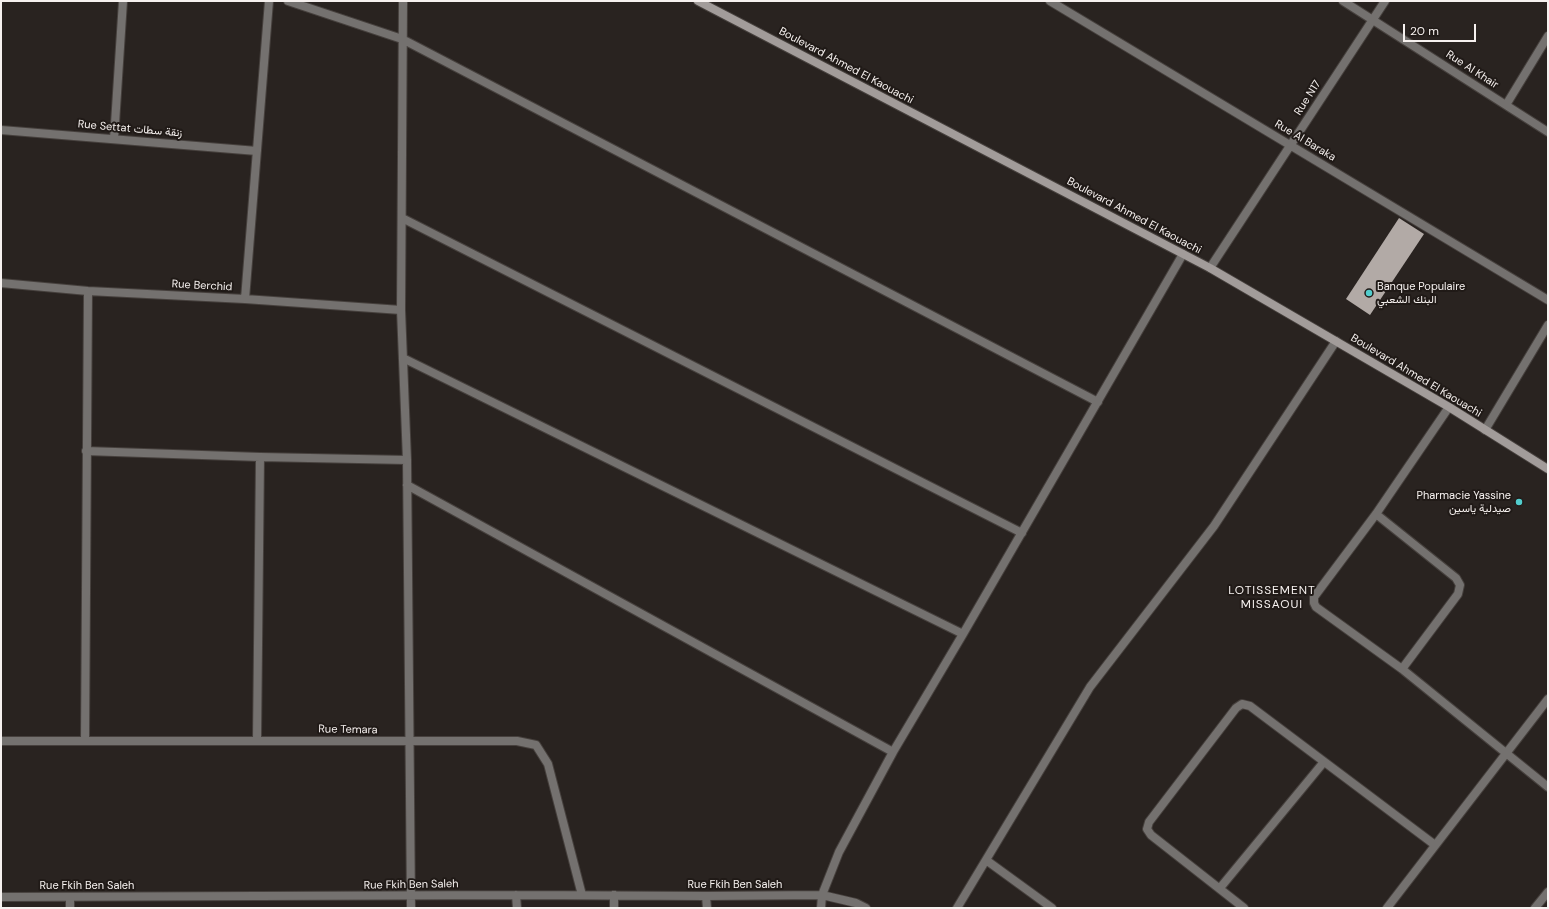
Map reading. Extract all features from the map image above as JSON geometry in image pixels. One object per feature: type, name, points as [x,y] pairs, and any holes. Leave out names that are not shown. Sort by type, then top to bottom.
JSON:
[{"type":"street","points":[[114,139],[123,1]]},
{"type":"street","points":[[245,299],[269,1]]},
{"type":"street","points":[[288,1],[402,39],[1098,402]]},
{"type":"street","points":[[402,1],[401,310],[407,460],[411,908]]},
{"type":"street","name":"Boulevard Ahmed El Kaouachi","points":[[698,1],[1210,268],[1449,407],[1548,469]]},
{"type":"street","name":"Rue Al Baraka","points":[[1050,1],[1548,300]]},
{"type":"street","name":"Rue Al Khair","points":[[1343,1],[1548,132]]},
{"type":"street","name":"Rue N17","points":[[1210,268],[1385,1]]},
{"type":"street","points":[[1506,105],[1548,36]]},
{"type":"street","name":"Rue Settat زنقة سطات","points":[[1,130],[257,151]]},
{"type":"street","points":[[402,218],[1022,533]]},
{"type":"street","points":[[821,908],[822,895],[839,852],[893,752],[1022,533],[1183,254]]},
{"type":"street","name":"Rue Berchid","points":[[1,283],[88,291],[245,299],[401,310]]},
{"type":"street","points":[[85,741],[88,291]]},
{"type":"street","points":[[1486,430],[1548,325]]},
{"type":"street","points":[[957,908],[1090,687],[1214,526],[1336,341]]},
{"type":"street","points":[[403,358],[963,634]]},
{"type":"street","points":[[1449,407],[1376,514],[1314,597],[1314,603],[1316,607],[1402,669],[1548,787]]},
{"type":"street","points":[[86,451],[407,460]]},
{"type":"street","points":[[257,740],[260,457]]},
{"type":"street","points":[[407,485],[893,752]]},
{"type":"street","points":[[1376,514],[1456,578],[1460,585],[1458,594],[1402,669]]},
{"type":"street","points":[[1387,908],[1548,699]]},
{"type":"street","points":[[1244,908],[1151,835],[1147,829],[1149,822],[1236,708],[1242,704],[1250,706],[1323,763],[1435,845]]},
{"type":"street","name":"Rue Temara","points":[[1,741],[517,741],[536,745],[548,764],[582,895]]},
{"type":"street","points":[[1220,888],[1323,763]]},
{"type":"street","points":[[986,860],[1052,908]]},
{"type":"street","points":[[1535,908],[1548,892]]},
{"type":"street","points":[[516,894],[517,908]]},
{"type":"street","name":"Rue Fkih Ben Saleh","points":[[1,898],[516,894],[706,896],[822,895],[856,903],[866,908]]},
{"type":"street","points":[[614,895],[614,908]]},
{"type":"street","points":[[706,896],[707,908]]},
{"type":"street","points":[[70,897],[70,908]]},
{"type":"building","points":[[1399,218],[1424,234],[1370,315],[1346,299]]},
{"type":"place","name":"Banque Populaire البنك الشعبي","points":[[1369,293]]},
{"type":"place","name":"Pharmacie Yassine صيدلية ياسين","points":[[1519,502]]},
{"type":"district","name":"LOTISSEMENT MISSAOUI","points":[[1272,598]]}]
